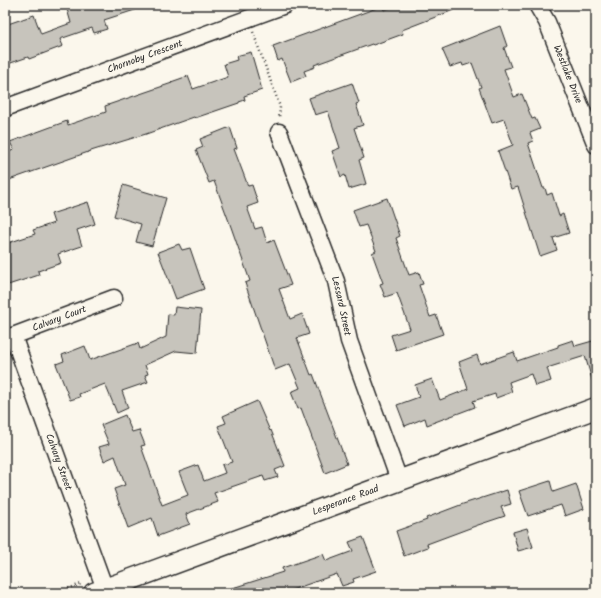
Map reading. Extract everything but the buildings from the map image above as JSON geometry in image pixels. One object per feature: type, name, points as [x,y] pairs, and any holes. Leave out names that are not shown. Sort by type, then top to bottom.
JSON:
[{"type":"street","name":"Chornoby Crescent","points":[[5,108],[286,5]]},
{"type":"street","name":"Westlake Drive","points":[[537,5],[547,22],[596,145]]},
{"type":"street","name":"Lessard Street","points":[[279,132],[336,281],[349,341],[399,480]]},
{"type":"street","name":"Calvary Court","points":[[9,337],[114,298]]},
{"type":"street","name":"Calvary Street","points":[[9,337],[96,588]]},
{"type":"street","name":"Lesperance Road","points":[[96,588],[596,408]]},
{"type":"path","points":[[249,18],[280,107],[279,132]]},
{"type":"path","points":[[57,593],[96,588]]}]
